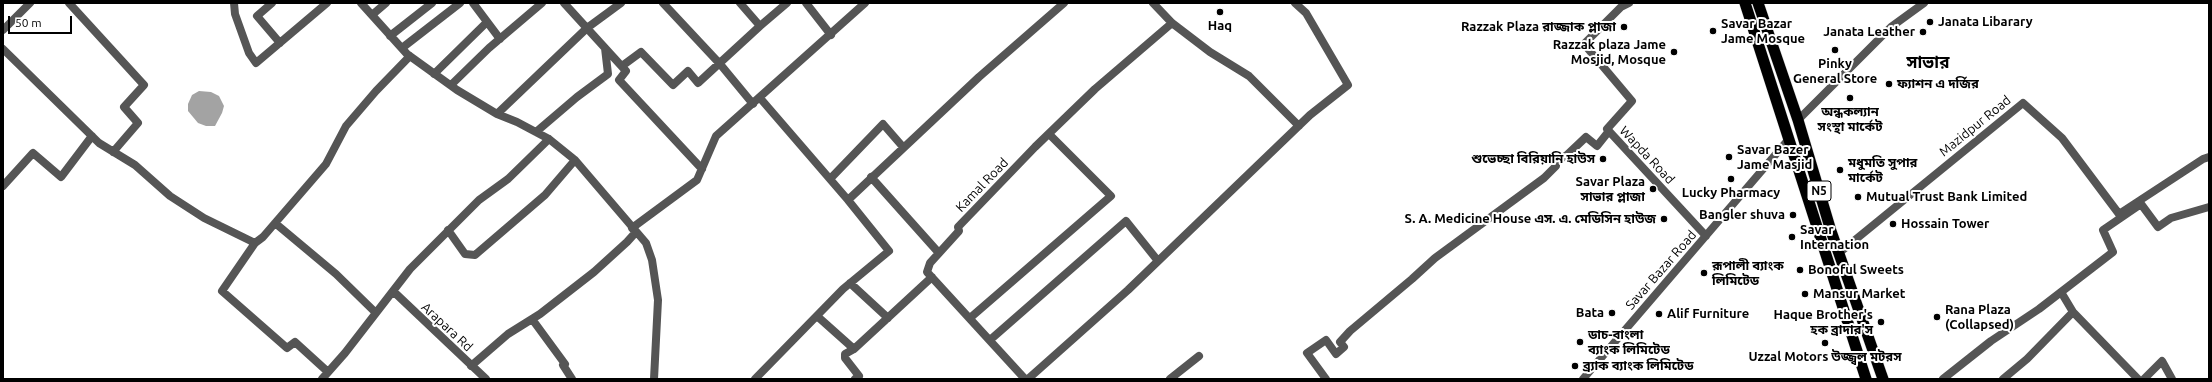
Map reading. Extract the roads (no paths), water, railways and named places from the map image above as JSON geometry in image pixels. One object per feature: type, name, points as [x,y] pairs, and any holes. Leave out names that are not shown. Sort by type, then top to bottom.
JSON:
[{"type":"highway","name":"N5","points":[[1745,3],[1866,379]]},
{"type":"highway","name":"N5","points":[[1758,3],[1798,120],[1839,253],[1883,379]]},
{"type":"street","points":[[3,30],[30,3]]},
{"type":"street","points":[[69,3],[144,85],[124,107],[138,123],[113,152]]},
{"type":"street","points":[[234,3],[235,14],[249,53],[256,63],[326,3]]},
{"type":"street","points":[[272,3],[257,16],[280,43]]},
{"type":"street","points":[[361,3],[410,56],[434,74],[497,114],[517,122],[548,139],[575,160],[646,243],[652,260],[658,300],[654,379]]},
{"type":"street","points":[[372,15],[386,3]]},
{"type":"street","points":[[390,36],[432,3]]},
{"type":"street","points":[[402,48],[460,3]]},
{"type":"street","points":[[473,3],[500,39]]},
{"type":"street","points":[[451,85],[500,39],[542,3]]},
{"type":"street","points":[[564,3],[626,71],[619,80],[702,170]]},
{"type":"street","points":[[497,114],[588,28],[621,3]]},
{"type":"street","points":[[663,3],[830,179],[889,251],[850,283],[755,379]]},
{"type":"street","points":[[740,3],[760,26]]},
{"type":"street","points":[[622,66],[641,52],[673,85],[688,71],[698,83],[787,3]]},
{"type":"street","points":[[806,3],[831,34]]},
{"type":"street","points":[[471,366],[508,334],[594,272],[627,242],[634,230],[697,180],[716,136],[865,3]]},
{"type":"street","points":[[848,200],[903,147],[1064,3]]},
{"type":"street","points":[[1153,3],[1172,23],[1210,52],[1249,76],[1299,126]]},
{"type":"street","points":[[855,379],[859,376],[845,358],[845,354],[854,349],[932,277],[1027,379],[1158,261],[1299,126],[1348,85],[1306,13],[1295,3]]},
{"type":"street","name":"Wapda Road","points":[[1630,3],[1621,7],[1584,44],[1632,101],[1607,129],[1706,236]]},
{"type":"street","points":[[1798,120],[1891,27],[1924,3]]},
{"type":"street","points":[[434,74],[487,22]]},
{"type":"street","name":"Kamal Road","points":[[932,277],[927,272],[930,263],[938,252],[959,231],[958,227],[1094,89],[1172,23]]},
{"type":"street","points":[[536,132],[577,97],[608,74],[605,47]]},
{"type":"street","points":[[3,49],[92,136],[113,152],[134,165],[170,196],[187,208],[255,243]]},
{"type":"street","points":[[328,372],[295,342],[287,348],[222,291],[255,243],[275,223],[326,164],[346,126],[376,91],[410,56]]},
{"type":"street","name":"Mazidpur Road","points":[[1839,253],[2023,103],[2062,138],[2119,214],[2203,159],[2209,157]]},
{"type":"street","points":[[830,179],[883,124],[903,147]]},
{"type":"street","points":[[1326,379],[1307,353],[1326,340],[1336,354],[1344,347],[1340,342],[1350,331],[1412,280],[1435,258],[1544,178],[1556,166],[1555,162],[1567,155],[1586,137],[1597,146],[1609,131]]},
{"type":"street","points":[[970,318],[1111,196],[1049,134]]},
{"type":"street","points":[[3,186],[33,153],[62,177],[92,136]]},
{"type":"street","points":[[322,379],[410,269],[479,200],[508,179],[548,139]]},
{"type":"street","name":"Savar Bazar Road","points":[[1583,379],[1788,140]]},
{"type":"street","points":[[448,230],[465,254],[474,255],[545,195],[575,160]]},
{"type":"street","points":[[872,177],[938,252]]},
{"type":"street","points":[[1944,379],[1991,341],[2061,292],[2114,252],[2103,230],[2141,204],[2158,227],[2171,218],[2209,207]]},
{"type":"street","points":[[990,340],[1126,221],[1158,261]]},
{"type":"street","points":[[275,223],[336,274],[376,313]]},
{"type":"street","points":[[850,283],[888,318]]},
{"type":"street","name":"Arapara Rd","points":[[393,291],[486,379]]},
{"type":"street","points":[[2061,292],[2073,312],[2138,379]]},
{"type":"street","points":[[2003,379],[2027,359],[2073,312]]},
{"type":"street","points":[[817,316],[854,349]]},
{"type":"street","points":[[532,318],[564,364],[562,365],[572,379]]},
{"type":"street","points":[[1170,379],[1199,356]]},
{"type":"street","points":[[2144,379],[2162,361],[2172,379]]},
{"type":"place","name":"Haq","points":[[1220,12]]},
{"type":"place","name":"Janata Libarary","points":[[1930,22]]},
{"type":"place","name":"Razzak Plaza রাজ্জাক প্লাজা","points":[[1624,27]]},
{"type":"place","name":"Savar Bazar Jame Mosque","points":[[1713,31]]},
{"type":"place","name":"Janata Leather","points":[[1923,32]]},
{"type":"place","name":"Pinky General Store","points":[[1835,50]]},
{"type":"place","name":"Razzak plaza Jame Mosjid, Mosque","points":[[1674,52]]},
{"type":"place","name":"ফ্যাশন এ দর্জির","points":[[1889,84]]},
{"type":"place","name":"অন্ধকল্যান সংস্থা মার্কেট","points":[[1850,98]]},
{"type":"place","name":"Savar Bazer Jame Masjid","points":[[1729,157]]},
{"type":"place","name":"শুভেচ্ছা বিরিয়ানি হাউস","points":[[1603,159]]},
{"type":"place","name":"মধুমতি সুপার মার্কেট","points":[[1840,170]]},
{"type":"place","name":"Lucky Pharmacy","points":[[1731,179]]},
{"type":"place","name":"Savar Plaza সাভার প্লাজা","points":[[1653,189]]},
{"type":"place","name":"Mutual Trust Bank Limited","points":[[1858,197]]},
{"type":"place","name":"Bangler shuva","points":[[1793,215]]},
{"type":"place","name":"S. A. Medicine House এস. এ. মেডিসিন হাউজ","points":[[1664,219]]},
{"type":"place","name":"Hossain Tower","points":[[1893,224]]},
{"type":"place","name":"Savar Internation","points":[[1792,237]]},
{"type":"place","name":"Bonoful Sweets","points":[[1800,270]]},
{"type":"place","name":"রূপালী ব্যাংক লিমিটেড","points":[[1704,273]]},
{"type":"place","name":"Mansur Market","points":[[1805,294]]},
{"type":"place","name":"Bata","points":[[1612,313]]},
{"type":"place","name":"Alif Furniture","points":[[1659,314]]},
{"type":"place","name":"Rana Plaza (Collapsed)","points":[[1937,317]]},
{"type":"place","name":"Haque Brother's হক ব্রাদার'স","points":[[1881,322]]},
{"type":"place","name":"ডাচ-বাংলা ব্যাংক লিমিটেড","points":[[1580,342]]},
{"type":"place","name":"Uzzal Motors উজ্জ্বল মটরস","points":[[1825,343]]},
{"type":"place","name":"ব্র্যাক ব্যাংক লিমিটেড","points":[[1575,366]]},
{"type":"district","name":"সাভার","points":[[1928,62]]}]
